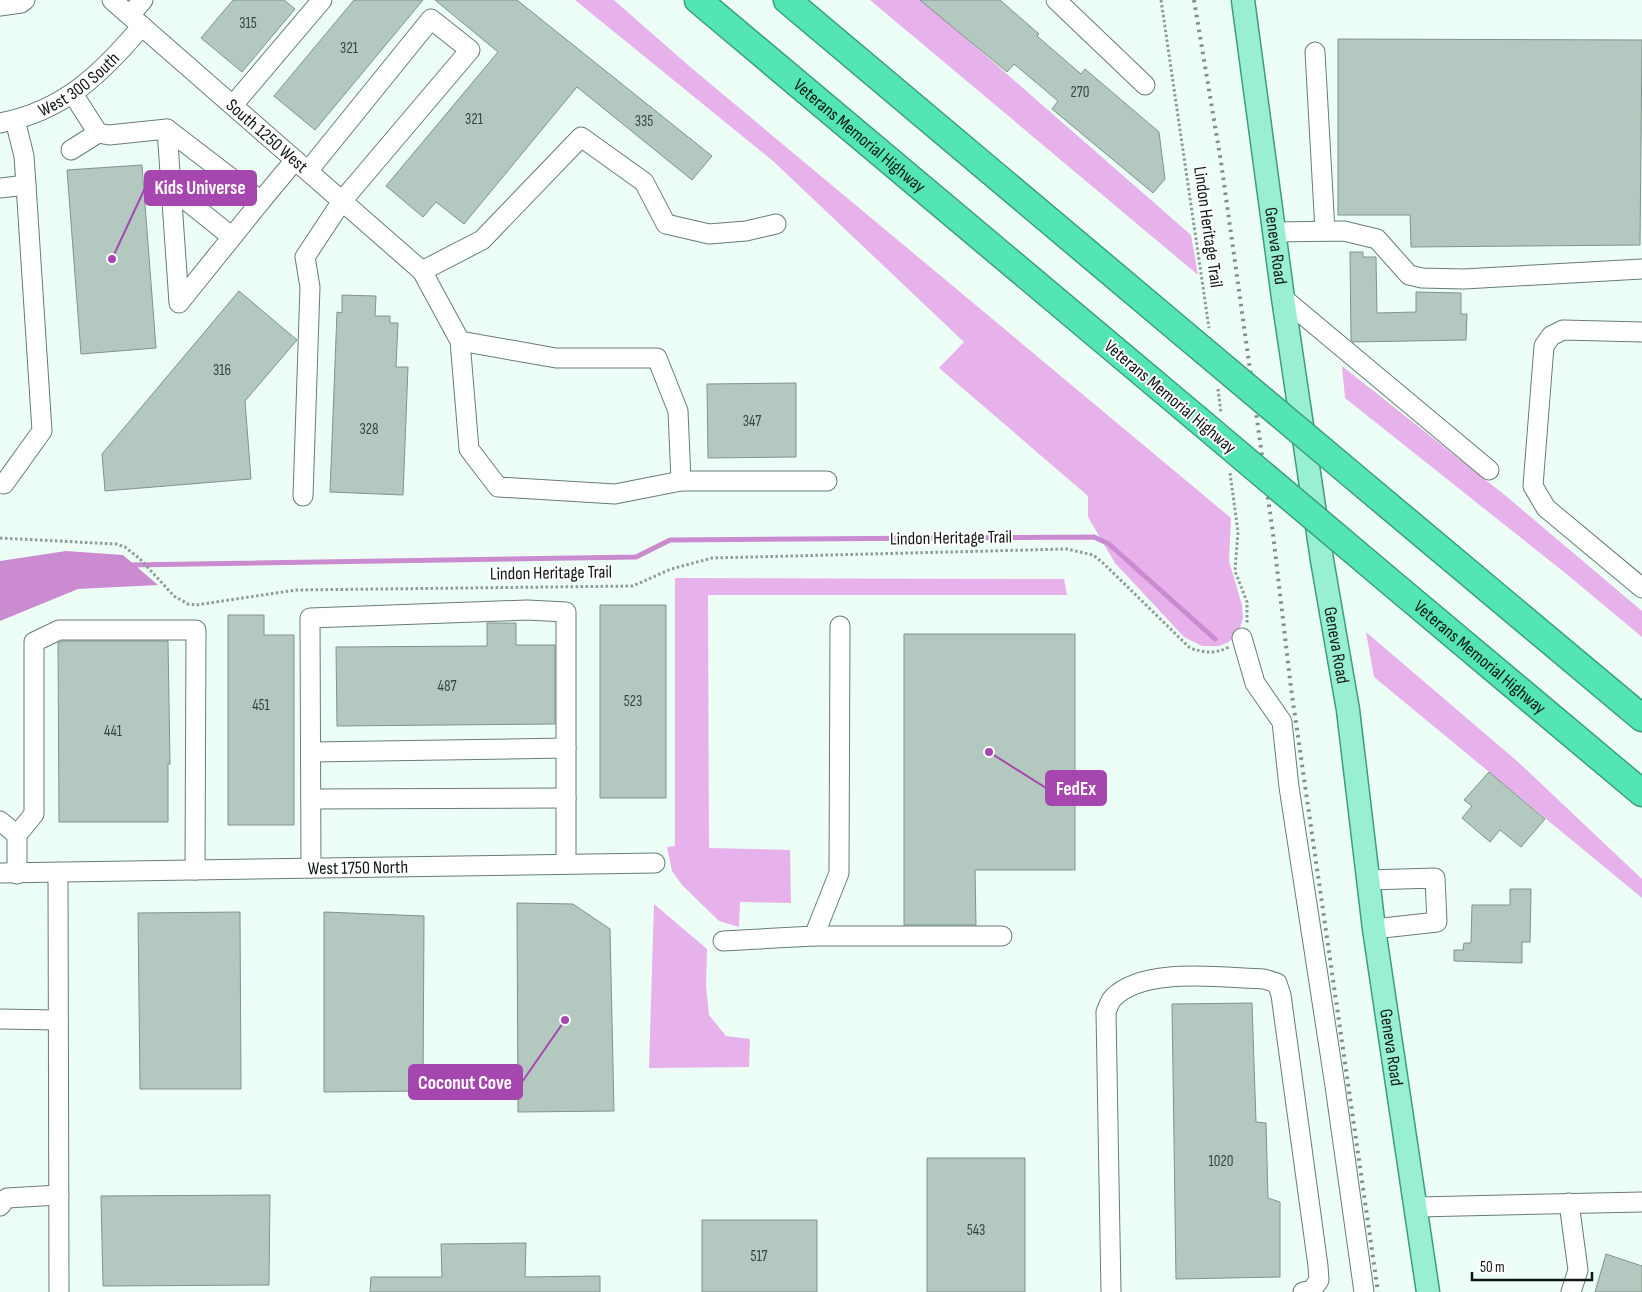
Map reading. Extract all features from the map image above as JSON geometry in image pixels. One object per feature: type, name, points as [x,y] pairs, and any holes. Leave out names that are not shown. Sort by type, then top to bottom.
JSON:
[{"type":"highway","name":"Veterans Memorial Highway","points":[[698,0],[1633,786],[1642,804]]},
{"type":"highway","points":[[787,0],[1642,718]]},
{"type":"main road","name":"Geneva Road","points":[[1243,0],[1283,298],[1322,560],[1348,710],[1374,929],[1428,1292]]},
{"type":"street","points":[[0,6],[21,3],[25,0]]},
{"type":"street","name":"South 1250 West","points":[[112,0],[422,272],[460,341]]},
{"type":"street","name":"West 300 South","points":[[8,121],[39,112],[73,94],[112,62],[136,20],[143,0]]},
{"type":"street","points":[[233,105],[322,0]]},
{"type":"street","points":[[1056,0],[1145,85]]},
{"type":"street","points":[[166,128],[178,303],[261,201],[302,166],[431,19],[470,50],[342,201],[305,257],[310,287],[303,496]]},
{"type":"street","points":[[1315,52],[1325,231]]},
{"type":"street","points":[[73,94],[98,133]]},
{"type":"street","points":[[4,484],[42,431],[24,156],[8,121]]},
{"type":"street","points":[[71,150],[98,133],[110,135],[166,128],[261,201]]},
{"type":"street","points":[[422,272],[482,240],[581,137],[644,182],[666,224],[709,234],[746,231],[776,224]]},
{"type":"street","points":[[0,188],[26,185]]},
{"type":"street","points":[[171,188],[232,237]]},
{"type":"street","points":[[1274,232],[1344,231],[1377,239],[1409,275],[1422,278],[1464,280],[1642,270]]},
{"type":"street","points":[[1283,298],[1489,470]]},
{"type":"street","points":[[1642,332],[1563,330],[1551,336],[1544,346],[1533,486],[1546,508],[1642,588]]},
{"type":"street","points":[[681,481],[678,411],[657,358],[556,358],[460,341],[469,449],[498,487],[615,494],[681,481],[827,481]]},
{"type":"street","points":[[311,868],[310,618],[527,610],[566,612],[566,864]]},
{"type":"street","points":[[814,936],[839,873],[840,626]]},
{"type":"street","points":[[8,873],[17,835],[34,814],[34,642],[59,630],[196,630],[195,870]]},
{"type":"street","points":[[1242,638],[1255,683],[1282,722],[1289,787],[1335,1086],[1364,1292]]},
{"type":"street","points":[[311,752],[566,748]]},
{"type":"street","points":[[311,799],[566,798]]},
{"type":"street","points":[[0,820],[17,835]]},
{"type":"street","name":"West 1750 North","points":[[8,873],[655,863]]},
{"type":"street","points":[[58,872],[60,913],[57,1020],[59,1292]]},
{"type":"street","points":[[1368,880],[1435,878],[1437,922],[1374,929]]},
{"type":"street","points":[[723,941],[814,936],[1002,936]]},
{"type":"street","points":[[1111,1292],[1106,1012],[1113,998],[1149,979],[1182,977],[1264,979],[1277,984],[1281,995],[1318,1266],[1319,1280],[1312,1290],[1303,1292]]},
{"type":"street","points":[[0,1019],[57,1020]]},
{"type":"street","points":[[0,1206],[7,1198],[58,1195]]},
{"type":"street","points":[[1416,1207],[1642,1202]]},
{"type":"street","points":[[1569,1203],[1578,1270],[1571,1292]]},
{"type":"path","name":"Lindon Heritage Trail","points":[[1161,0],[1210,335]]},
{"type":"path","points":[[1217,384],[1221,414]]},
{"type":"path","points":[[1228,463],[1238,532],[1235,571],[1247,602],[1247,630],[1242,638]]},
{"type":"path","name":"Lindon Heritage Trail","points":[[0,538],[116,544],[140,558],[174,596],[188,604],[204,606],[278,591],[296,590],[634,586],[672,569],[712,558],[1067,549],[1093,555],[1102,562],[1190,648],[1201,652],[1217,653],[1234,645],[1242,638]]},
{"type":"shaded area","points":[[575,0],[614,0],[689,66],[1231,518],[1229,561],[1242,605],[1243,618],[1239,631],[1229,642],[1219,646],[1202,646],[1184,637],[1115,563],[1088,517],[1088,496],[939,368],[964,342],[773,161]]},
{"type":"shaded area","points":[[870,0],[922,0],[1191,235],[1198,275]]},
{"type":"shaded area","points":[[1342,366],[1506,496],[1642,611],[1642,637],[1564,572],[1345,398]]},
{"type":"shaded area","points":[[66,551],[123,555],[158,585],[78,589],[0,621],[0,561]]},
{"type":"shaded area","points":[[675,578],[1064,579],[1067,595],[708,595],[709,848],[790,850],[791,903],[740,902],[739,927],[719,921],[682,885],[672,871],[667,847],[675,846]]},
{"type":"shaded area","points":[[1366,632],[1517,761],[1642,879],[1642,898],[1374,677]]},
{"type":"shaded area","points":[[654,904],[707,949],[706,986],[709,1015],[726,1036],[750,1039],[749,1067],[649,1068]]},
{"type":"building","points":[[233,0],[284,0],[295,9],[242,72],[201,38]]},
{"type":"building","points":[[354,0],[423,0],[315,130],[274,96]]},
{"type":"building","points":[[435,0],[517,0],[712,156],[692,180],[577,87],[464,224],[436,202],[423,217],[386,186],[498,52]]},
{"type":"building","points":[[920,0],[1000,0],[1039,34],[1037,36],[1081,74],[1085,69],[1159,132],[1165,179],[1153,193],[1052,109],[1058,101],[1014,64],[1007,72]]},
{"type":"building","points":[[1338,39],[1642,40],[1640,245],[1411,247],[1410,215],[1338,215]]},
{"type":"building","points":[[142,165],[156,348],[81,354],[67,170]]},
{"type":"building","points":[[1350,252],[1363,252],[1363,257],[1376,257],[1377,313],[1416,312],[1416,292],[1461,293],[1461,314],[1467,314],[1466,340],[1353,342],[1351,340]]},
{"type":"building","points":[[239,291],[297,340],[245,401],[251,479],[105,491],[102,454]]},
{"type":"building","points":[[342,295],[376,296],[375,316],[390,316],[390,323],[398,323],[396,367],[408,367],[403,495],[330,492],[337,312],[342,313]]},
{"type":"building","points":[[796,383],[796,457],[708,458],[707,384]]},
{"type":"building","points":[[600,605],[666,605],[666,798],[600,798]]},
{"type":"building","points":[[228,615],[264,615],[264,635],[294,635],[294,825],[228,825]]},
{"type":"building","points":[[487,623],[516,623],[516,645],[555,645],[555,724],[337,726],[336,647],[487,646]]},
{"type":"building","points":[[904,634],[1075,634],[1075,870],[975,870],[976,925],[904,925]]},
{"type":"building","points":[[62,641],[168,641],[170,764],[168,764],[168,822],[59,822],[58,643]]},
{"type":"building","points":[[1489,772],[1545,819],[1521,847],[1500,830],[1490,842],[1462,818],[1472,806],[1464,800]]},
{"type":"building","points":[[1510,889],[1531,889],[1530,942],[1522,942],[1522,963],[1454,961],[1454,950],[1463,950],[1464,943],[1471,943],[1472,905],[1510,905]]},
{"type":"building","points":[[517,903],[573,904],[610,929],[614,1111],[518,1112]]},
{"type":"building","points":[[240,912],[241,1089],[140,1089],[138,913]]},
{"type":"building","points":[[324,912],[424,916],[423,1091],[324,1092]]},
{"type":"building","points":[[1252,1003],[1256,1122],[1266,1123],[1268,1198],[1280,1202],[1280,1277],[1176,1279],[1172,1004]]},
{"type":"building","points":[[927,1158],[1025,1158],[1025,1292],[927,1292]]},
{"type":"building","points":[[270,1195],[269,1285],[103,1286],[101,1196]]},
{"type":"building","points":[[702,1220],[817,1220],[817,1292],[702,1292]]},
{"type":"building","points":[[526,1243],[525,1277],[600,1276],[600,1292],[370,1292],[371,1277],[442,1277],[441,1244]]},
{"type":"building","points":[[1606,1254],[1642,1266],[1642,1292],[1595,1292]]},
{"type":"waterway","points":[[130,565],[636,557],[670,540],[1094,537],[1109,544],[1215,639]]},
{"type":"railway","points":[[1194,0],[1221,162],[1273,534],[1291,688],[1378,1292]]},
{"type":"place","name":"Kids Universe","points":[[112,259]]},
{"type":"place","name":"FedEx","points":[[989,752]]},
{"type":"place","name":"Coconut Cove","points":[[565,1020]]}]
